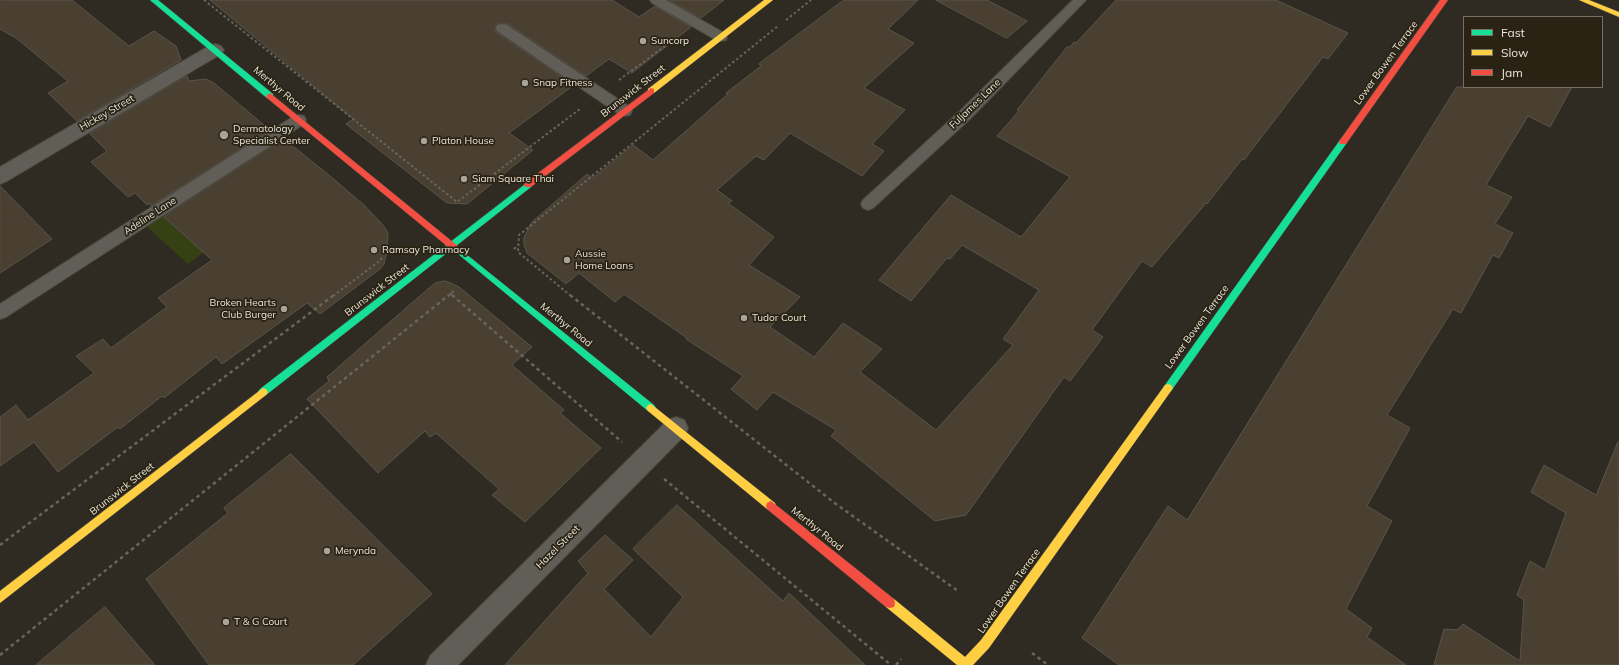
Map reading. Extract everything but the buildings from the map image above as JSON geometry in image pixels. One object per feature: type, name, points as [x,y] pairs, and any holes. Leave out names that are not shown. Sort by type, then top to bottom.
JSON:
[{"type":"street","name":"Merthyr Road","points":[[154,0],[451,245],[966,665]]},
{"type":"street","name":"Brunswick Street","points":[[0,598],[451,245],[769,0]]},
{"type":"street","name":"Lower Bowen Terrace","points":[[966,665],[985,644],[1444,0]]},
{"type":"street","points":[[1583,0],[1619,15]]},
{"type":"street","name":"Hickey Street","points":[[0,176],[215,50]]},
{"type":"street","name":"Hazel Street","points":[[439,665],[676,428]]},
{"type":"lane","points":[[656,0],[721,37]]},
{"type":"lane","name":"Fuljames Lane","points":[[868,204],[966,114],[1080,0]]},
{"type":"lane","points":[[502,28],[625,111]]},
{"type":"lane","name":"Adeline Lane","points":[[0,312],[299,120]]},
{"type":"path","points":[[204,0],[457,202],[696,23]]},
{"type":"path","points":[[811,0],[519,235],[518,252],[566,292],[836,504],[958,592]]},
{"type":"path","points":[[514,249],[519,244]]},
{"type":"path","points":[[0,545],[381,260],[384,249]]},
{"type":"path","points":[[0,655],[455,290]]},
{"type":"path","points":[[450,293],[626,444]]},
{"type":"path","points":[[659,476],[891,665]]},
{"type":"path","points":[[1032,653],[1048,665]]},
{"type":"path","points":[[896,665],[901,659]]},
{"type":"green space","points":[[161,214],[177,229],[190,220],[207,250],[188,264],[145,225]]},
{"type":"traffic: fast","points":[[154,0],[270,96]]},
{"type":"traffic: fast","points":[[1168,388],[1343,142]]},
{"type":"traffic: fast","points":[[263,392],[528,185]]},
{"type":"traffic: fast","points":[[456,249],[651,408]]},
{"type":"traffic: slow","points":[[651,91],[769,0]]},
{"type":"traffic: slow","points":[[1583,0],[1619,15]]},
{"type":"traffic: slow","points":[[965,665],[985,644],[1168,388]]},
{"type":"traffic: slow","points":[[0,598],[263,392]]},
{"type":"traffic: slow","points":[[651,408],[771,506]]},
{"type":"traffic: slow","points":[[890,603],[966,665]]},
{"type":"traffic: jam","points":[[1343,142],[1444,0]]},
{"type":"traffic: jam","points":[[528,185],[651,91]]},
{"type":"traffic: jam","points":[[270,96],[456,249]]},
{"type":"traffic: jam","points":[[771,506],[890,603]]},
{"type":"place","name":"Suncorp","points":[[643,41]]},
{"type":"place","name":"Snap Fitness","points":[[525,83]]},
{"type":"place","name":"Dermatology Specialist Center","points":[[224,135]]},
{"type":"place","name":"Platon House","points":[[424,141]]},
{"type":"place","name":"Siam Square Thai","points":[[464,179]]},
{"type":"place","name":"Ramsay Pharmacy","points":[[374,250]]},
{"type":"place","name":"Aussie Home Loans","points":[[567,260]]},
{"type":"place","name":"Broken Hearts Club Burger","points":[[284,309]]},
{"type":"place","name":"Tudor Court","points":[[744,318]]},
{"type":"place","name":"Merynda","points":[[327,551]]},
{"type":"place","name":"T & G Court","points":[[226,622]]}]
